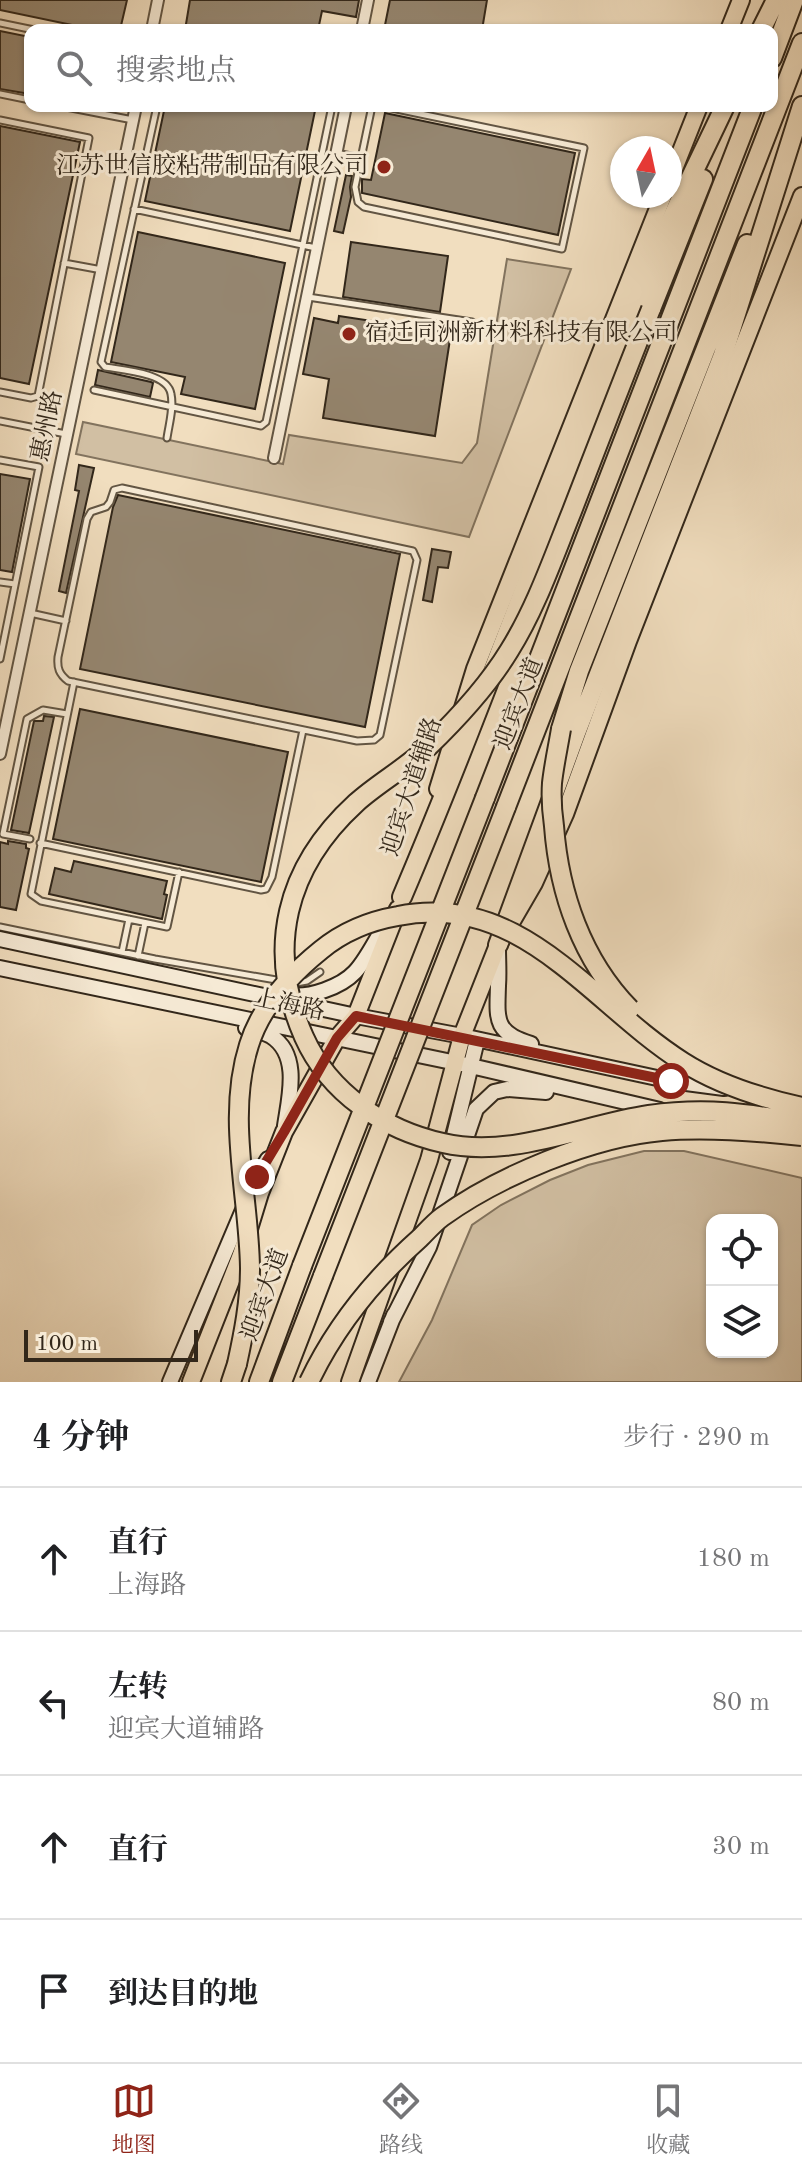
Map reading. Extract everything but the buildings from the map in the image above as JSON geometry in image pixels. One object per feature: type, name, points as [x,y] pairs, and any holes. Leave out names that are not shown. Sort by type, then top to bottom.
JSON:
[{"type":"highway","points":[[766,24],[776,0]]},
{"type":"highway","points":[[778,42],[794,0]]},
{"type":"highway","name":"迎宾大道","points":[[778,105],[802,43]]},
{"type":"highway","points":[[802,105],[579,671],[561,729],[552,785],[556,854],[573,920],[601,975],[637,1016],[666,1040],[749,1088],[802,1104]]},
{"type":"highway","points":[[498,945],[576,733],[723,355],[802,105]]},
{"type":"highway","points":[[402,897],[440,809],[657,252],[722,112]]},
{"type":"highway","points":[[731,112],[523,629],[475,699],[426,749],[357,802],[309,859],[294,891],[284,930],[284,968],[293,1013],[309,1048],[335,1084],[377,1118],[415,1136],[446,1144],[481,1147],[520,1144],[648,1115],[691,1111],[722,1110],[802,1123]]},
{"type":"highway","name":"迎宾大道","points":[[259,1382],[751,112]]},
{"type":"highway","name":"迎宾大道","points":[[282,1382],[775,112]]},
{"type":"highway","points":[[234,1373],[248,1312],[250,1268],[239,1091],[249,1044],[267,1007],[299,968],[331,942],[360,925],[421,911],[459,913],[509,930],[542,948],[635,1027],[685,1063],[752,1094],[802,1104]]},
{"type":"highway","points":[[309,1382],[341,1326],[406,1250],[441,1218],[514,1177],[562,1155],[621,1138],[660,1131],[708,1129],[802,1136]]},
{"type":"main road","points":[[731,24],[741,0]]},
{"type":"main road","points":[[682,149],[697,112]]},
{"type":"main road","points":[[350,1382],[463,1064],[498,945],[534,883],[565,814],[628,641],[802,196]]},
{"type":"main road","name":"迎宾大道辅路","points":[[191,1382],[241,1255],[260,1193],[284,1132],[337,1038],[356,1016],[402,897],[475,669],[658,208]]},
{"type":"street","points":[[153,24],[158,0]]},
{"type":"street","points":[[363,24],[368,0]]},
{"type":"street","name":"惠州路","points":[[0,754],[135,112]]},
{"type":"street","points":[[274,458],[345,112]]},
{"type":"street","points":[[137,962],[247,987],[298,996],[315,994],[344,981],[355,972],[402,897]]},
{"type":"street","name":"上海路","points":[[0,939],[137,962],[356,1016],[671,1081],[780,1095],[802,1104]]},
{"type":"street","points":[[498,945],[496,1010],[500,1024],[510,1035],[562,1053],[671,1081]]},
{"type":"street","name":"上海路","points":[[0,968],[463,1064],[802,1143]]},
{"type":"street","points":[[130,995],[270,1036],[283,1048],[292,1089],[284,1132],[257,1177],[170,1382]]},
{"type":"street","points":[[368,1382],[447,1167],[463,1064]]},
{"type":"street","points":[[391,1322],[429,1247],[476,1109],[494,1092],[532,1090],[687,1117]]},
{"type":"lane","points":[[0,23],[24,28]]},
{"type":"lane","points":[[0,94],[24,99]]},
{"type":"lane","points":[[92,112],[133,120]]},
{"type":"lane","points":[[156,112],[101,362],[105,367],[156,377],[166,383],[171,391],[172,407],[167,438]]},
{"type":"lane","points":[[94,390],[261,426],[266,422],[331,112]]},
{"type":"lane","points":[[371,112],[355,195],[364,207],[562,249],[584,148],[411,112]]},
{"type":"lane","points":[[0,120],[89,138],[38,396],[31,398],[0,392]]},
{"type":"lane","points":[[336,153],[361,158]]},
{"type":"lane","points":[[134,209],[317,249]]},
{"type":"lane","points":[[64,263],[102,270]]},
{"type":"lane","points":[[307,297],[472,322]]},
{"type":"lane","points":[[0,421],[67,434]]},
{"type":"lane","points":[[0,460],[39,467],[0,659]]},
{"type":"lane","points":[[122,488],[413,551],[417,560],[380,735],[374,740],[303,730],[68,681],[58,670],[66,621],[87,519],[91,512],[106,507],[114,490],[122,488]]},
{"type":"lane","points":[[0,582],[15,584]]},
{"type":"lane","points":[[30,613],[66,621]]},
{"type":"lane","points":[[74,682],[31,894],[35,898],[167,927],[179,872]]},
{"type":"lane","points":[[30,839],[3,834],[27,719],[43,710],[67,714]]},
{"type":"lane","points":[[40,843],[266,889],[272,877],[303,730]]},
{"type":"lane","points":[[122,952],[129,919]]},
{"type":"lane","points":[[137,962],[145,923]]},
{"type":"lane","points":[[0,927],[122,952],[137,962],[280,981],[307,981],[320,972]]},
{"type":"shaded area","points":[[507,259],[571,269],[469,537],[76,454],[83,422],[283,464],[289,435],[462,463],[477,443]]},
{"type":"shaded area","points":[[644,1151],[684,1151],[802,1178],[802,1382],[399,1382],[432,1320],[472,1225],[501,1205],[588,1165]]},
{"type":"place","name":"江苏世信胶粘带制品有限公司","points":[[384,167]]},
{"type":"place","name":"宿迁同洲新材料科技有限公司","points":[[349,334]]},
{"type":"route","points":[[257,1177],[337,1038],[356,1016],[671,1081]]}]
